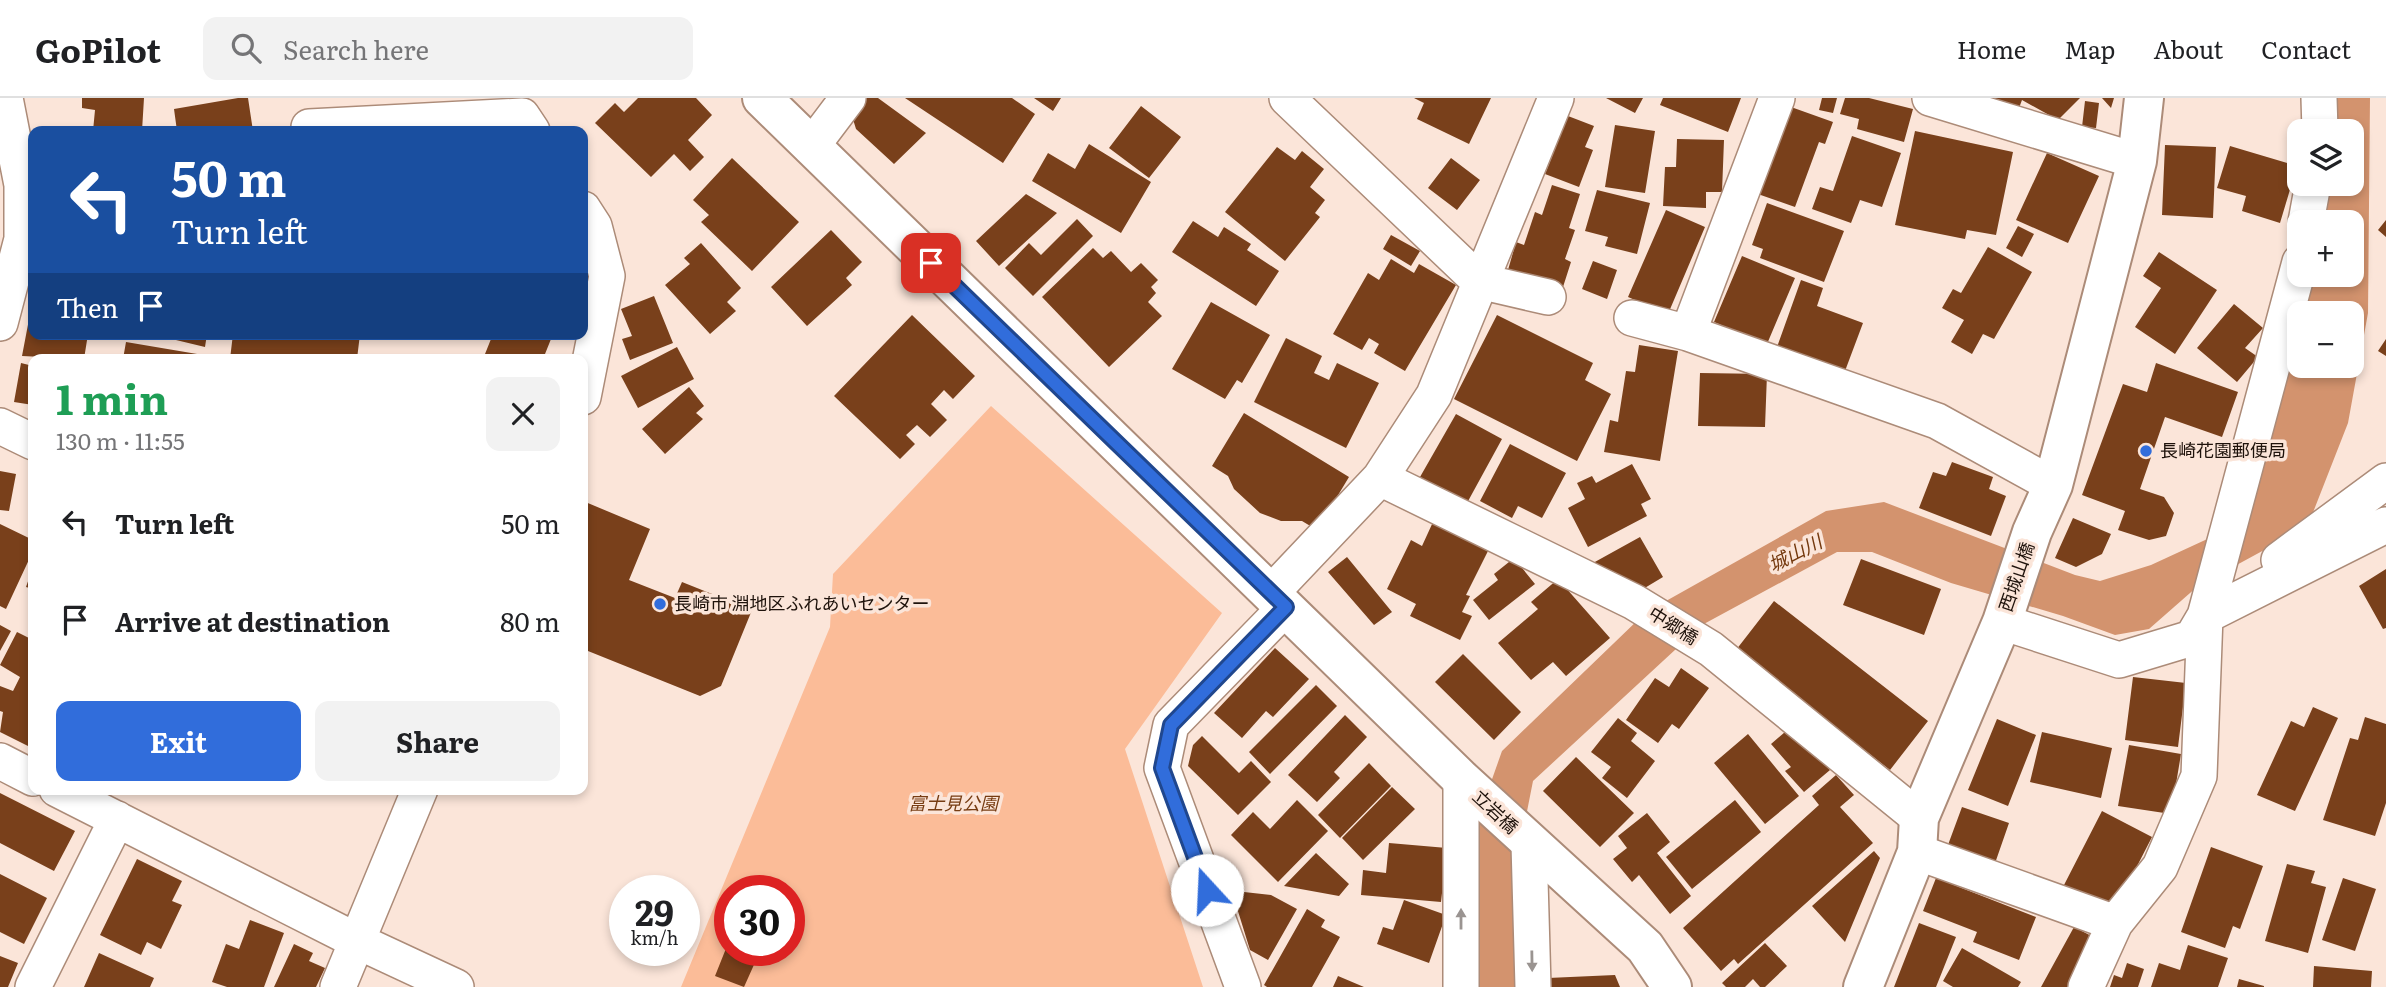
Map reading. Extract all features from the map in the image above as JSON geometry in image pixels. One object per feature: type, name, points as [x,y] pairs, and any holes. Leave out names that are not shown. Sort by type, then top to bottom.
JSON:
[{"type":"street","points":[[0,323],[22,239],[22,185],[5,98]]},
{"type":"street","name":"立岩橋","points":[[762,98],[1461,779],[1529,844],[1645,947],[1672,987]]},
{"type":"street","points":[[811,147],[848,98]]},
{"type":"street","points":[[1287,98],[1479,281],[1548,298]]},
{"type":"street","points":[[1243,987],[1162,768],[1171,725],[1380,478],[1434,395],[1556,98]]},
{"type":"street","points":[[1688,333],[1777,98]]},
{"type":"street","points":[[1930,98],[2137,161]]},
{"type":"street","name":"西城山橋","points":[[1863,987],[1918,835],[2002,622],[2032,532],[2053,485],[2137,161],[2144,98]]},
{"type":"street","points":[[2319,98],[2320,119]]},
{"type":"street","points":[[328,126],[522,116],[529,126]]},
{"type":"street","points":[[588,217],[594,226],[607,276],[588,372]]},
{"type":"street","points":[[2086,987],[2115,923],[2160,867],[2199,776],[2205,616],[2228,519],[2295,287]]},
{"type":"street","points":[[1632,318],[1688,333],[1937,422],[2053,485]]},
{"type":"street","points":[[0,425],[28,439]]},
{"type":"street","name":"中郷橋","points":[[1380,478],[1634,602],[1711,649],[1918,835],[2115,923]]},
{"type":"street","points":[[2002,622],[2119,660],[2192,638],[2205,616],[2386,481]]},
{"type":"street","points":[[2205,616],[2386,525]]},
{"type":"street","points":[[0,761],[28,775]]},
{"type":"street","points":[[1461,779],[1461,987]]},
{"type":"street","points":[[69,795],[355,940],[456,987]]},
{"type":"street","points":[[338,987],[355,940],[418,795]]},
{"type":"street","points":[[33,987],[117,819]]},
{"type":"street","points":[[1529,844],[1532,987]]},
{"type":"green space","name":"富士見公園","points":[[991,406],[1222,613],[1125,749],[1203,987],[681,987],[690,966],[700,966],[700,941],[714,907],[714,966],[805,966],[805,875],[727,875],[830,627],[833,574]]},
{"type":"water","points":[[2330,98],[2370,98],[2368,313],[2364,335],[2364,301],[2305,301],[2307,287],[2364,287],[2364,210],[2322,210],[2324,196],[2364,196],[2364,119],[2330,119]]},
{"type":"water","name":"城山川","points":[[2287,364],[2287,378],[2356,378],[2348,423],[2312,515],[2266,549],[2198,586],[2149,629],[2115,635],[2063,616],[1951,583],[1872,552],[1837,552],[1702,625],[1533,781],[1517,862],[1516,987],[1477,987],[1473,833],[1502,751],[1641,617],[1666,601],[1826,511],[1884,502],[2075,575],[2100,581],[2151,565],[2242,523]]},
{"type":"building","points":[[82,98],[144,98],[142,126],[93,126],[95,110],[82,108]]},
{"type":"building","points":[[248,98],[252,126],[176,126],[174,109]]},
{"type":"building","points":[[638,98],[696,98],[712,115],[688,140],[704,157],[690,171],[674,154],[651,177],[595,123],[615,103],[624,112]]},
{"type":"building","points":[[867,98],[878,98],[926,133],[894,164],[856,129],[852,116]]},
{"type":"building","points":[[905,98],[1012,98],[1035,114],[1003,163]]},
{"type":"building","points":[[1034,98],[1061,98],[1053,111]]},
{"type":"building","points":[[1414,98],[1491,98],[1469,144],[1417,119],[1424,103]]},
{"type":"building","points":[[1606,98],[1643,98],[1635,113]]},
{"type":"building","points":[[1663,98],[1741,98],[1728,132],[1660,105]]},
{"type":"building","points":[[1822,98],[1837,98],[1833,113],[1819,110]]},
{"type":"building","points":[[1845,98],[1869,98],[1913,109],[1904,142],[1857,129],[1859,119],[1840,114]]},
{"type":"building","points":[[1986,98],[2080,98],[2058,120],[2022,100],[2019,108]]},
{"type":"building","points":[[2102,98],[2114,98],[2111,108]]},
{"type":"building","points":[[2085,101],[2099,103],[2096,128],[2082,127]]},
{"type":"building","points":[[1141,106],[1181,137],[1149,178],[1109,148]]},
{"type":"building","points":[[1791,107],[1833,122],[1825,144],[1819,142],[1795,207],[1755,193]]},
{"type":"building","points":[[1568,116],[1594,126],[1585,147],[1593,150],[1579,187],[1545,174]]},
{"type":"building","points":[[1615,125],[1655,131],[1645,193],[1605,187]]},
{"type":"building","points":[[1915,131],[2013,152],[1996,235],[1967,230],[1965,239],[1895,225]]},
{"type":"building","points":[[1852,136],[1901,153],[1882,207],[1860,200],[1851,223],[1812,209],[1820,187],[1833,191]]},
{"type":"building","points":[[1677,139],[1724,140],[1722,192],[1706,192],[1706,208],[1663,206],[1665,167],[1676,167]]},
{"type":"building","points":[[1089,144],[1151,182],[1121,233],[1032,181],[1048,153],[1075,169]]},
{"type":"building","points":[[2165,145],[2216,147],[2213,218],[2162,215]]},
{"type":"building","points":[[2230,146],[2287,163],[2288,196],[2280,223],[2242,211],[2246,196],[2217,188]]},
{"type":"building","points":[[1277,147],[1295,160],[1302,151],[1324,169],[1310,187],[1325,200],[1315,213],[1320,217],[1285,261],[1225,212]]},
{"type":"building","points":[[2047,153],[2099,176],[2068,243],[2016,220]]},
{"type":"building","points":[[732,158],[799,222],[752,271],[701,222],[709,215],[693,200]]},
{"type":"building","points":[[1451,158],[1480,180],[1457,210],[1428,188]]},
{"type":"building","points":[[1552,185],[1580,194],[1569,228],[1575,230],[1565,259],[1571,262],[1563,287],[1508,270],[1516,242],[1524,245],[1535,212],[1542,215]]},
{"type":"building","points":[[1597,190],[1650,203],[1637,254],[1605,246],[1608,237],[1585,231]]},
{"type":"building","points":[[1026,194],[1057,213],[999,266],[976,241]]},
{"type":"building","points":[[1767,203],[1844,231],[1824,282],[1760,258],[1763,249],[1752,245]]},
{"type":"building","points":[[1666,210],[1705,227],[1668,314],[1628,297]]},
{"type":"building","points":[[1077,219],[1093,236],[1033,296],[1005,268],[1029,243],[1041,255]]},
{"type":"building","points":[[2386,220],[2386,237],[2378,230]]},
{"type":"building","points":[[1193,221],[1218,237],[1224,227],[1251,244],[1247,250],[1279,271],[1256,306],[1172,252]]},
{"type":"building","points":[[2018,226],[2034,234],[2022,257],[2006,248]]},
{"type":"building","points":[[831,230],[862,262],[846,278],[852,285],[807,326],[771,287]]},
{"type":"building","points":[[1391,235],[1420,251],[1411,266],[1383,249]]},
{"type":"building","points":[[701,243],[741,288],[727,302],[736,311],[710,334],[665,285],[690,264],[684,258]]},
{"type":"building","points":[[1988,247],[2032,272],[1994,339],[1983,334],[1972,354],[1951,342],[1964,320],[1942,308],[1953,289],[1961,293]]},
{"type":"building","points":[[1093,248],[1103,258],[1111,251],[1131,272],[1141,263],[1158,280],[1151,287],[1156,293],[1148,302],[1162,316],[1109,367],[1042,297]]},
{"type":"building","points":[[2159,252],[2217,290],[2175,354],[2135,327],[2161,288],[2143,276]]},
{"type":"building","points":[[1742,256],[1795,278],[1767,344],[1714,322]]},
{"type":"building","points":[[1391,259],[1414,273],[1419,264],[1456,285],[1405,371],[1374,353],[1379,344],[1369,338],[1362,350],[1333,334],[1368,273],[1379,280]]},
{"type":"building","points":[[1593,261],[1617,270],[1607,299],[1582,289]]},
{"type":"building","points":[[1801,280],[1823,288],[1817,306],[1863,323],[1845,371],[1777,347]]},
{"type":"building","points":[[654,296],[673,343],[630,360],[622,339],[632,336],[621,309]]},
{"type":"building","points":[[1211,302],[1270,335],[1242,383],[1237,380],[1225,399],[1172,369]]},
{"type":"building","points":[[2234,304],[2263,328],[2245,348],[2258,357],[2237,382],[2197,348]]},
{"type":"building","points":[[912,315],[975,376],[953,399],[944,390],[931,404],[947,420],[930,437],[917,425],[906,435],[915,444],[900,459],[834,396]]},
{"type":"building","points":[[1497,315],[1593,363],[1585,380],[1611,394],[1577,461],[1454,399]]},
{"type":"building","points":[[28,324],[28,340],[87,340],[85,354],[22,356]]},
{"type":"building","points":[[1286,338],[1322,356],[1314,373],[1329,380],[1337,363],[1379,383],[1346,448],[1254,402]]},
{"type":"building","points":[[2386,339],[2386,356],[2378,351]]},
{"type":"building","points":[[176,340],[206,340],[205,347]]},
{"type":"building","points":[[232,340],[359,340],[358,354],[231,354]]},
{"type":"building","points":[[491,340],[551,340],[545,354],[485,354]]},
{"type":"building","points":[[126,342],[197,354],[124,354]]},
{"type":"building","points":[[1639,345],[1678,351],[1660,461],[1604,452],[1610,420],[1618,422],[1626,371],[1635,372]]},
{"type":"building","points":[[677,347],[694,379],[638,408],[621,376]]},
{"type":"building","points":[[21,363],[28,365],[28,404],[14,402]]},
{"type":"building","points":[[2156,363],[2238,392],[2222,437],[2165,417],[2140,489],[2164,497],[2174,513],[2166,536],[2149,540],[2118,530],[2125,511],[2082,495],[2123,384],[2147,392]]},
{"type":"building","points":[[1700,373],[1767,374],[1765,427],[1698,426]]},
{"type":"building","points":[[689,387],[704,406],[696,413],[703,419],[665,454],[642,429]]},
{"type":"building","points":[[1244,413],[1349,477],[1317,530],[1302,521],[1281,521],[1260,513],[1234,489],[1228,476],[1212,466]]},
{"type":"building","points":[[1456,414],[1502,439],[1467,503],[1420,477]]},
{"type":"building","points":[[1510,444],[1566,473],[1542,518],[1518,506],[1512,518],[1480,501]]},
{"type":"building","points":[[1952,462],[1993,477],[1989,489],[2006,496],[1991,536],[1919,508],[1933,472],[1946,476]]},
{"type":"building","points":[[1632,464],[1651,499],[1641,504],[1647,516],[1588,547],[1568,508],[1585,499],[1577,483],[1592,476],[1596,483]]},
{"type":"building","points":[[0,471],[16,474],[9,511],[0,510]]},
{"type":"building","name":"長崎市 淵地区ふれあいセンター","points":[[588,503],[650,529],[629,580],[675,598],[682,582],[752,610],[721,686],[700,696],[588,651]]},
{"type":"building","points":[[2073,518],[2111,534],[2102,554],[2076,567],[2055,558]]},
{"type":"building","points":[[1433,522],[1489,549],[1466,595],[1470,596],[1462,612],[1472,616],[1460,640],[1410,616],[1416,604],[1387,589],[1411,540],[1422,546]]},
{"type":"building","points":[[0,524],[28,538],[28,562],[6,609],[0,606]]},
{"type":"building","points":[[1640,537],[1663,577],[1643,589],[1593,563]]},
{"type":"building","points":[[1347,557],[1392,612],[1374,625],[1328,572]]},
{"type":"building","points":[[1514,558],[1535,584],[1489,620],[1473,600],[1498,580],[1494,574]]},
{"type":"building","points":[[1861,559],[1941,589],[1924,635],[1843,605]]},
{"type":"building","points":[[2386,569],[2386,628],[2383,629],[2359,586]]},
{"type":"building","points":[[1558,579],[1610,638],[1566,676],[1553,662],[1531,680],[1498,643],[1538,609],[1531,602]]},
{"type":"building","points":[[1774,601],[1928,721],[1890,770],[1736,650]]},
{"type":"building","points":[[0,625],[11,631],[0,651]]},
{"type":"building","points":[[17,632],[28,638],[28,746],[0,732],[3,712],[0,711],[0,686],[13,691],[20,677],[0,665]]},
{"type":"building","points":[[1275,648],[1309,679],[1273,717],[1266,711],[1242,738],[1214,713]]},
{"type":"building","points":[[1463,654],[1521,712],[1494,740],[1435,682]]},
{"type":"building","points":[[1681,668],[1709,688],[1679,729],[1672,724],[1658,743],[1626,720],[1655,678],[1669,687]]},
{"type":"building","points":[[2133,677],[2186,683],[2178,747],[2125,740]]},
{"type":"building","points":[[1316,685],[1337,706],[1270,774],[1249,752]]},
{"type":"building","points":[[2313,707],[2338,718],[2295,811],[2257,795],[2291,721],[2304,727]]},
{"type":"building","points":[[1345,715],[1367,737],[1334,772],[1340,778],[1317,802],[1288,775]]},
{"type":"building","points":[[2365,717],[2386,724],[2386,803],[2375,836],[2323,820],[2350,738],[2358,740]]},
{"type":"building","points":[[1618,718],[1637,733],[1631,741],[1655,761],[1627,798],[1602,778],[1611,767],[1591,752]]},
{"type":"building","points":[[1997,719],[2036,735],[2008,806],[1968,790]]},
{"type":"building","points":[[1792,726],[1830,770],[1804,792],[1785,771],[1791,767],[1771,744]]},
{"type":"building","points":[[2042,732],[2112,748],[2101,798],[2030,782]]},
{"type":"building","points":[[1748,734],[1799,796],[1765,824],[1714,763]]},
{"type":"building","points":[[1202,736],[1239,773],[1251,761],[1271,782],[1238,815],[1188,766],[1193,745]]},
{"type":"building","points":[[2129,745],[2181,754],[2171,814],[2118,806]]},
{"type":"building","points":[[1576,757],[1634,813],[1600,847],[1543,791]]},
{"type":"building","points":[[1369,763],[1391,786],[1340,838],[1318,815]]},
{"type":"building","points":[[1836,775],[1854,795],[1840,807],[1873,843],[1738,964],[1734,959],[1721,971],[1683,928],[1819,805],[1812,796]]},
{"type":"building","points":[[1392,787],[1415,809],[1363,860],[1342,838]]},
{"type":"building","points":[[0,793],[75,831],[54,871],[0,843]]},
{"type":"building","points":[[1297,800],[1328,831],[1278,882],[1231,835],[1253,812],[1270,829]]},
{"type":"building","points":[[1735,800],[1761,832],[1692,889],[1666,857]]},
{"type":"building","points":[[1962,807],[2009,823],[1993,869],[1945,853]]},
{"type":"building","points":[[2102,811],[2152,837],[2114,911],[2064,885]]},
{"type":"building","points":[[1647,813],[1670,842],[1657,853],[1691,896],[1670,914],[1639,875],[1632,882],[1613,859],[1627,848],[1618,836]]},
{"type":"building","points":[[1389,843],[1447,848],[1441,902],[1361,895],[1363,870],[1386,873]]},
{"type":"building","points":[[2211,847],[2263,866],[2240,929],[2233,926],[2225,948],[2181,932]]},
{"type":"building","points":[[1874,851],[1880,858],[1845,942],[1812,906]]},
{"type":"building","points":[[1316,853],[1349,884],[1339,896],[1284,886]]},
{"type":"building","points":[[137,859],[182,881],[172,901],[182,905],[161,949],[147,942],[141,955],[100,935]]},
{"type":"building","points":[[2287,864],[2315,871],[2311,883],[2326,887],[2308,953],[2265,941]]},
{"type":"building","points":[[0,874],[47,898],[24,944],[0,932]]},
{"type":"building","points":[[1936,878],[2036,917],[2019,960],[1973,942],[1977,932],[1923,911]]},
{"type":"building","points":[[2343,878],[2376,889],[2355,951],[2322,940]]},
{"type":"building","points":[[1244,892],[1271,895],[1297,909],[1268,960],[1250,950],[1237,908]]},
{"type":"building","points":[[1404,900],[1446,915],[1429,963],[1377,944],[1383,927],[1393,930]]},
{"type":"building","points":[[1307,909],[1325,920],[1321,927],[1340,937],[1312,987],[1267,987],[1264,985]]},
{"type":"building","points":[[250,920],[284,933],[264,987],[227,987],[212,982],[226,944],[239,949]]},
{"type":"building","points":[[1919,923],[1956,937],[1936,987],[1894,987]]},
{"type":"building","points":[[2074,927],[2103,942],[2079,987],[2041,987]]},
{"type":"building","points":[[1765,943],[1787,966],[1765,987],[1760,987],[1753,979],[1745,987],[1726,987],[1722,983]]},
{"type":"building","points":[[294,944],[313,953],[309,961],[325,968],[316,987],[274,987]]},
{"type":"building","points":[[2188,945],[2228,958],[2218,987],[2151,987],[2159,963],[2180,970]]},
{"type":"building","points":[[1962,948],[2021,982],[2018,987],[1953,987],[1943,981]]},
{"type":"building","points":[[99,953],[154,978],[150,987],[84,987]]},
{"type":"building","points":[[0,956],[18,963],[8,987],[0,987]]},
{"type":"building","points":[[2127,963],[2144,969],[2138,987],[2110,987],[2114,975],[2122,978]]},
{"type":"building","points":[[719,966],[753,966],[744,987],[715,976]]},
{"type":"building","points":[[2314,966],[2372,971],[2371,987],[2313,987]]},
{"type":"building","points":[[1615,975],[1620,987],[1548,987],[1548,978]]},
{"type":"building","points":[[1338,976],[1364,987],[1333,987]]},
{"type":"building","points":[[2239,979],[2264,986],[2264,987],[2237,987]]},
{"type":"place","name":"長崎花園郵便局","points":[[2146,451]]},
{"type":"place","name":"長崎市 淵地区ふれあいセンター","points":[[660,604]]},
{"type":"route","points":[[931,263],[1286,607],[1171,725],[1162,768],[1207,890]]}]
